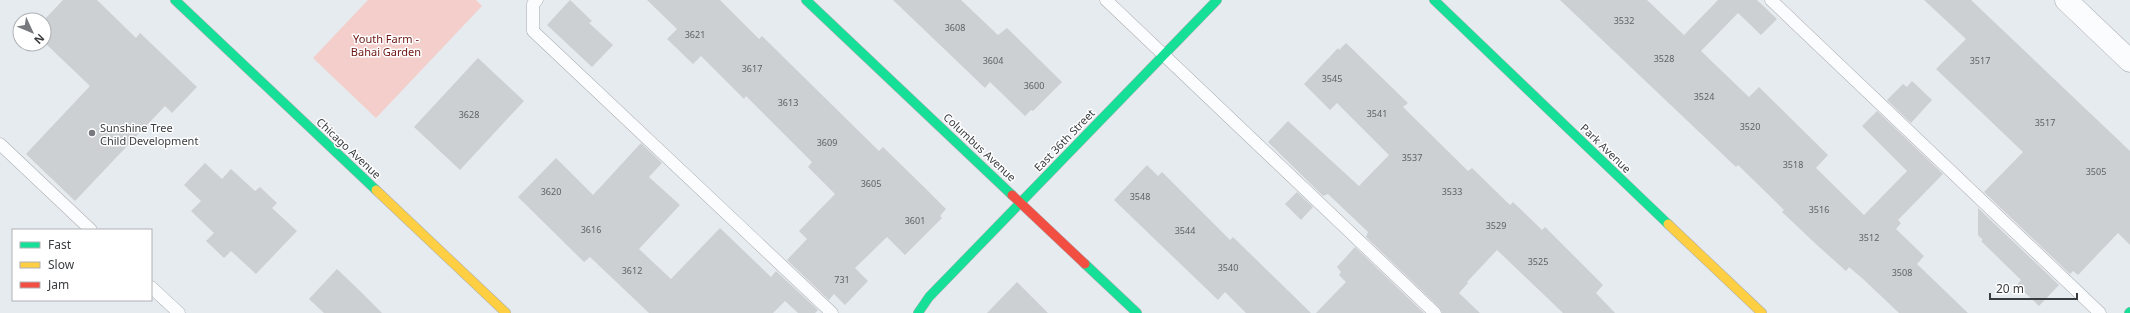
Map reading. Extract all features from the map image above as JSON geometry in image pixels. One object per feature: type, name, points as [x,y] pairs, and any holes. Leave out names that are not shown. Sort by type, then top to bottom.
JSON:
[{"type":"street","name":"Chicago Avenue","points":[[175,0],[506,313]]},
{"type":"street","name":"Columbus Avenue","points":[[806,0],[1137,313]]},
{"type":"street","name":"East 36th Street","points":[[908,313],[929,297],[1217,0]]},
{"type":"street","name":"Park Avenue","points":[[1434,0],[1762,313]]},
{"type":"street","points":[[2066,0],[2130,61]]},
{"type":"street","name":"East 36th Street","points":[[918,313],[929,297]]},
{"type":"lane","points":[[537,0],[534,4],[533,31],[832,313]]},
{"type":"lane","points":[[1106,0],[1435,313]]},
{"type":"lane","points":[[1771,0],[2100,313]]},
{"type":"lane","points":[[0,144],[90,229]]},
{"type":"lane","points":[[152,288],[179,313]]},
{"type":"green space","name":"Youth Farm - Bahai Garden","points":[[368,0],[476,0],[482,6],[376,118],[313,58]]},
{"type":"building","name":"Sunshine Tree Child Development","points":[[63,0],[97,0],[136,38],[140,33],[197,87],[172,113],[165,106],[75,201],[26,154],[90,86],[52,50],[52,12]]},
{"type":"building","points":[[570,0],[592,21],[589,23],[613,45],[592,67],[547,25]]},
{"type":"building","points":[[647,0],[720,0],[759,39],[762,36],[879,151],[883,147],[925,188],[946,209],[940,216],[942,218],[905,255],[887,237],[855,268],[868,281],[845,305],[834,294],[829,300],[787,260],[807,239],[799,231],[835,194],[808,167],[812,162],[746,96],[744,99],[701,56],[693,64],[667,39],[677,29]]},
{"type":"building","points":[[893,0],[961,0],[998,35],[1007,28],[1062,82],[1033,111],[1031,110],[1025,116],[990,82],[985,88]]},
{"type":"building","points":[[1560,0],[1647,0],[1684,35],[1718,0],[1757,0],[1777,19],[1761,35],[1738,13],[1701,51],[1749,97],[1759,87],[1828,155],[1816,168],[1864,215],[1907,171],[1862,126],[1877,111],[1943,174],[1898,220],[1901,223],[1896,229],[1924,256],[1917,264],[1968,313],[1899,313],[1849,267],[1846,271],[1818,246],[1782,212],[1784,210],[1738,165],[1736,167]]},
{"type":"building","points":[[1924,0],[1971,0],[2130,151],[2130,245],[2118,233],[2078,275],[2073,271],[2070,274],[1984,192],[2023,152],[1936,69],[1966,39]]},
{"type":"building","points":[[1346,43],[1408,103],[1403,107],[1468,171],[1472,168],[1510,205],[1513,202],[1542,230],[1545,227],[1603,285],[1596,293],[1615,313],[1563,313],[1497,250],[1467,282],[1468,283],[1459,293],[1480,313],[1442,313],[1440,308],[1366,237],[1368,232],[1328,194],[1323,196],[1268,142],[1288,121],[1359,186],[1389,155],[1337,103],[1330,110],[1304,84],[1338,48],[1339,50]]},
{"type":"building","points":[[478,58],[524,101],[460,170],[414,127]]},
{"type":"building","points":[[1912,81],[1932,100],[1911,123],[1887,100],[1903,84],[1907,87]]},
{"type":"building","points":[[641,143],[662,163],[649,177],[680,205],[639,249],[671,279],[720,228],[771,277],[776,271],[818,310],[815,313],[798,313],[785,301],[773,313],[649,313],[590,257],[584,262],[518,197],[556,158],[593,195]]},
{"type":"building","points":[[205,163],[222,179],[231,169],[255,191],[260,187],[277,203],[272,208],[297,231],[256,274],[231,251],[224,258],[206,241],[214,233],[191,211],[201,201],[184,185]]},
{"type":"building","points":[[1147,165],[1158,176],[1162,172],[1230,240],[1233,237],[1311,313],[1246,313],[1225,292],[1218,300],[1114,200]]},
{"type":"building","points":[[1297,192],[1313,207],[1301,220],[1285,204]]},
{"type":"building","points":[[1978,208],[2059,285],[2039,306],[2017,285],[2021,280],[1981,241],[1983,240],[1978,235]]},
{"type":"building","points":[[1355,247],[1424,313],[1316,313],[1346,282],[1339,275],[1341,272],[1337,267]]},
{"type":"building","points":[[337,269],[382,313],[324,313],[309,299]]},
{"type":"building","points":[[1017,282],[1048,313],[987,313]]},
{"type":"traffic: fast","points":[[175,0],[376,190]]},
{"type":"traffic: fast","points":[[806,0],[1012,195]]},
{"type":"traffic: fast","points":[[918,313],[929,297],[1217,0]]},
{"type":"traffic: fast","points":[[1434,0],[1668,224]]},
{"type":"traffic: fast","points":[[1085,264],[1137,313]]},
{"type":"traffic: slow","points":[[376,190],[506,313]]},
{"type":"traffic: slow","points":[[1668,224],[1762,313]]},
{"type":"traffic: jam","points":[[1012,195],[1085,264]]},
{"type":"place","name":"Sunshine Tree Child Development","points":[[92,133]]}]
